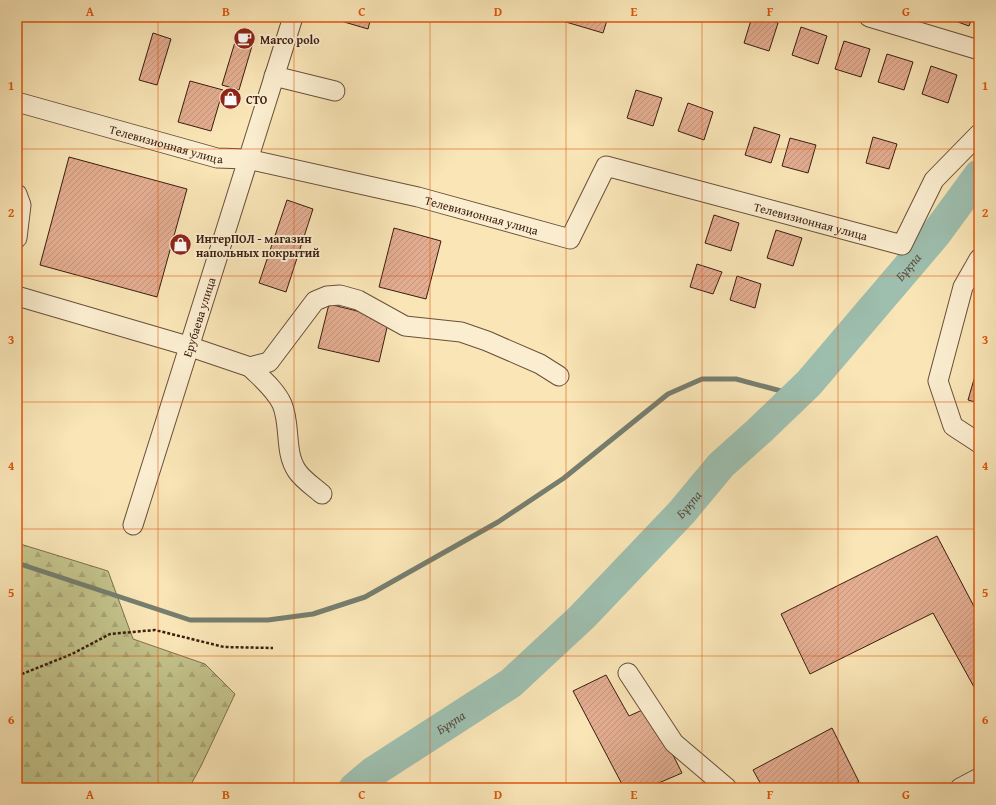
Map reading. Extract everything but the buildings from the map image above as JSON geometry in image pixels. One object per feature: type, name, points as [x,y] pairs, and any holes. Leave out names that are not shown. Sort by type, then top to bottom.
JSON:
[{"type":"street","name":"Ерубаева улица","points":[[133,525],[188,346],[293,17]]},
{"type":"street","points":[[870,17],[979,50]]},
{"type":"street","points":[[274,76],[335,91]]},
{"type":"street","name":"Телевизионная улица","points":[[17,102],[217,158],[247,159],[418,197],[570,239],[606,166],[902,245],[934,180],[979,134]]},
{"type":"street","points":[[17,194],[21,205],[17,238]]},
{"type":"street","points":[[979,259],[963,287],[938,381],[953,426],[979,443]]},
{"type":"street","points":[[250,367],[269,362],[315,301],[327,296],[340,295],[358,300],[404,326],[461,332],[487,341],[519,354],[559,376]]},
{"type":"street","points":[[17,296],[188,346],[250,367],[276,393],[282,404],[287,421],[291,459],[298,472],[322,494]]},
{"type":"street","points":[[628,673],[674,743],[727,788]]},
{"type":"street","points":[[960,788],[979,778]]},
{"type":"path","points":[[17,676],[72,654],[110,634],[155,630],[224,646],[273,648]]},
{"type":"green space","points":[[17,543],[108,571],[133,639],[205,664],[235,694],[189,788],[17,788]]},
{"type":"waterway","name":"Бұқпа","points":[[354,788],[373,772],[511,683],[582,617],[682,512],[721,465],[809,383],[935,235],[979,175]]},
{"type":"waterway","points":[[17,563],[190,620],[268,620],[313,614],[365,597],[498,522],[564,478],[668,394],[702,379],[736,379],[796,395]]},
{"type":"place","name":"Marco polo","points":[[245,39]]},
{"type":"place","name":"СТО","points":[[230,99]]},
{"type":"place","name":"ИнтерПОЛ - магазин напольных покрытий","points":[[181,245]]}]
